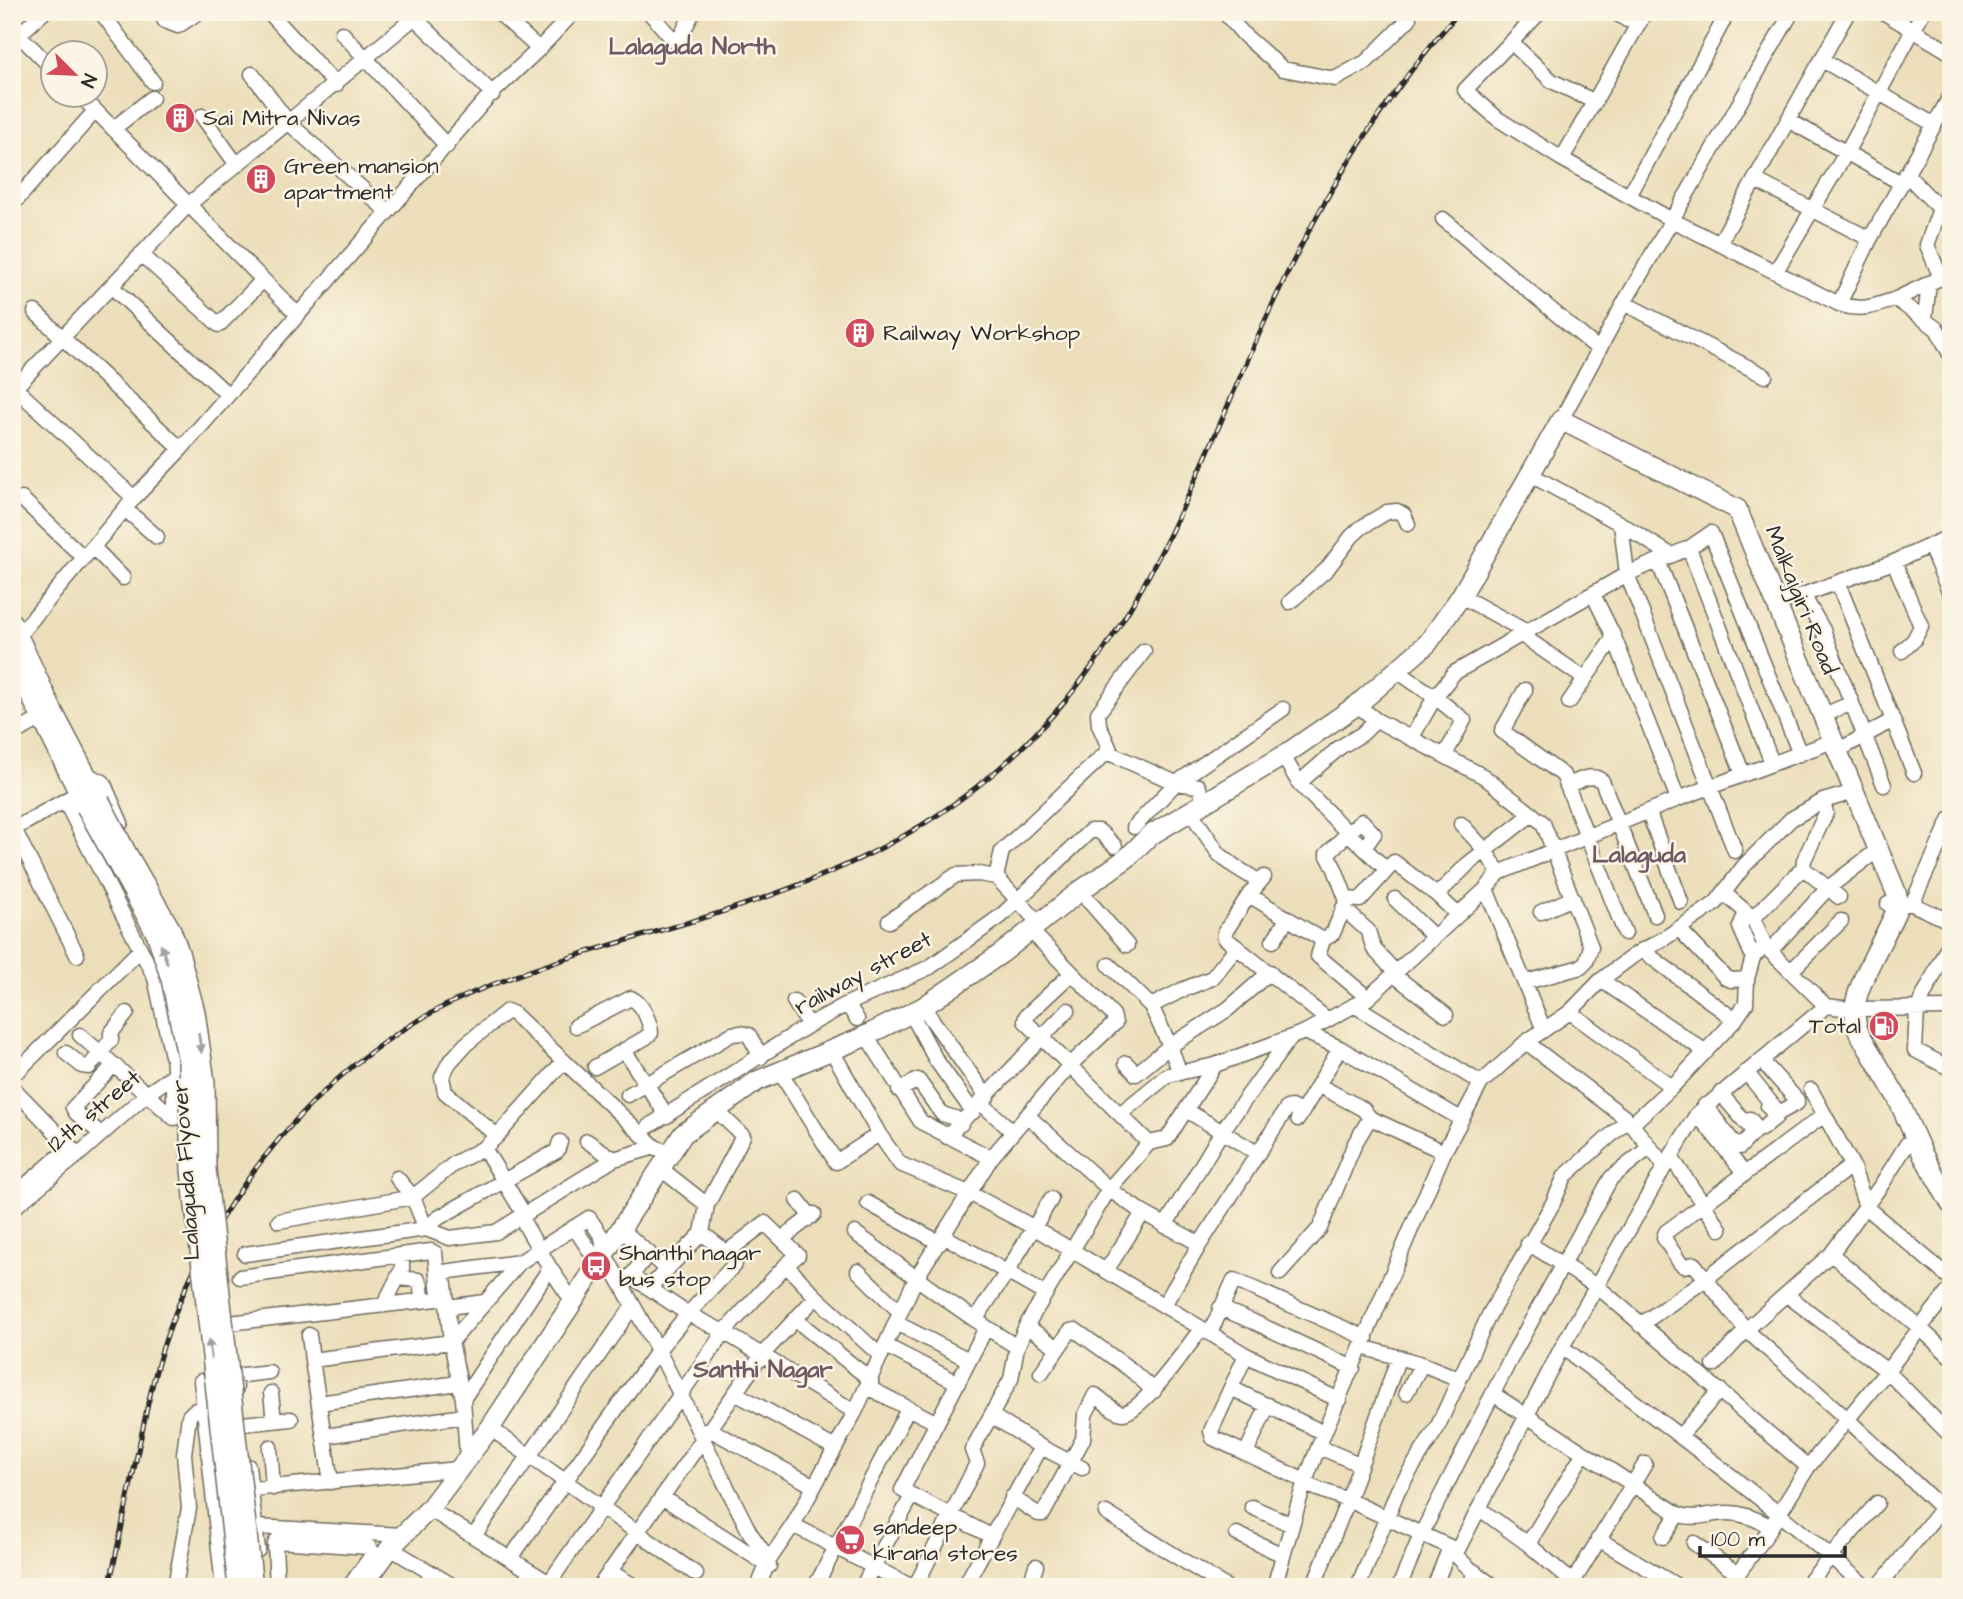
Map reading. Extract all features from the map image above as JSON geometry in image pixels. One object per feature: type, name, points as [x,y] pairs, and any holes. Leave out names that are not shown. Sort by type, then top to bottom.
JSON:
[{"type":"main road","points":[[362,1587],[396,1542],[429,1509],[490,1427],[601,1258],[662,1156],[683,1134],[757,1081],[832,1051],[862,1027],[917,1010],[1002,953],[1198,800],[1283,755],[1357,705],[1428,643],[1461,596],[1561,420]]},
{"type":"main road","name":"Malkajgiri Road","points":[[1561,420],[1737,509],[1899,901]]},
{"type":"main road","name":"Lalaguda Flyover","points":[[15,630],[85,774],[82,800],[157,935],[180,1015],[190,1083],[191,1170],[238,1587]]},
{"type":"main road","points":[[12,658],[82,800]]},
{"type":"main road","name":"Lalaguda Flyover","points":[[82,800],[126,852],[171,930],[180,952],[195,1013],[205,1082],[205,1169],[253,1587]]},
{"type":"main road","points":[[1841,1007],[1861,987],[1899,901]]},
{"type":"main road","points":[[1841,1007],[1854,1045],[1935,1198],[1951,1219]]},
{"type":"main road","points":[[1841,1007],[1855,1021],[1951,1204]]},
{"type":"street","points":[[101,12],[153,82]]},
{"type":"street","points":[[160,12],[165,20],[178,26],[199,12]]},
{"type":"street","points":[[270,12],[336,85]]},
{"type":"street","points":[[498,12],[539,49]]},
{"type":"street","points":[[15,630],[181,449],[387,211],[493,94],[574,12]]},
{"type":"street","points":[[649,12],[677,44],[693,12]]},
{"type":"street","points":[[1224,12],[1245,36],[1283,69],[1335,79],[1366,62],[1409,19]]},
{"type":"street","points":[[1540,12],[1465,90],[1498,119],[1562,159],[1672,220],[1839,304],[1853,309],[1865,309],[1896,299],[1940,278]]},
{"type":"street","points":[[1614,12],[1627,20],[1642,17]]},
{"type":"street","points":[[1629,196],[1728,12]]},
{"type":"street","points":[[1561,420],[1624,303],[1793,12]]},
{"type":"street","points":[[1719,244],[1848,12]]},
{"type":"street","points":[[1883,12],[1951,53]]},
{"type":"street","points":[[1776,271],[1846,153],[1923,12]]},
{"type":"street","points":[[35,15],[15,37],[38,56]]},
{"type":"street","points":[[157,537],[130,504],[13,389],[188,205],[367,59],[412,16],[493,94]]},
{"type":"street","points":[[1562,159],[1642,17]]},
{"type":"street","points":[[342,33],[447,146]]},
{"type":"street","points":[[1513,43],[1552,80],[1595,102]]},
{"type":"street","points":[[1822,60],[1933,124]]},
{"type":"street","points":[[252,74],[289,124],[387,211]]},
{"type":"street","points":[[1839,304],[1870,239],[1951,95]]},
{"type":"street","points":[[113,129],[152,98]]},
{"type":"street","points":[[92,108],[297,314]]},
{"type":"street","points":[[12,205],[95,111]]},
{"type":"street","points":[[202,116],[237,165]]},
{"type":"street","points":[[1788,120],[1846,153],[1903,178],[1951,220]]},
{"type":"street","points":[[1755,180],[1870,239]]},
{"type":"street","points":[[1925,318],[1940,278],[1927,246],[1940,209]]},
{"type":"street","points":[[1443,219],[1598,349]]},
{"type":"street","points":[[141,254],[219,325],[263,280]]},
{"type":"street","points":[[111,286],[227,394]]},
{"type":"street","points":[[1896,299],[1925,318],[1937,330],[1951,356]]},
{"type":"street","points":[[1624,303],[1765,376]]},
{"type":"street","points":[[35,312],[181,449]]},
{"type":"street","points":[[1531,475],[1621,524],[1664,558],[1743,774]]},
{"type":"street","points":[[22,499],[123,578]]},
{"type":"street","points":[[1290,602],[1327,569],[1362,527],[1387,512],[1397,511],[1404,515],[1408,524]]},
{"type":"street","points":[[1621,524],[1627,574],[1735,851]]},
{"type":"street","points":[[1412,737],[1435,697],[1454,673],[1627,574],[1689,548],[1711,533],[1800,754]]},
{"type":"street","points":[[1775,605],[1894,562],[1951,536]]},
{"type":"street","points":[[1930,546],[1951,596]]},
{"type":"street","points":[[1689,548],[1772,763]]},
{"type":"street","points":[[1894,562],[1921,626],[1911,644],[1902,651]]},
{"type":"street","points":[[1838,583],[1914,772]]},
{"type":"street","points":[[1593,593],[1614,637],[1678,799]]},
{"type":"street","points":[[1803,595],[1823,630],[1884,785]]},
{"type":"street","points":[[1461,596],[1523,632],[1585,679]]},
{"type":"street","points":[[1569,702],[1614,637]]},
{"type":"street","points":[[1111,752],[1099,724],[1098,713],[1144,651]]},
{"type":"street","points":[[1396,671],[1435,697],[1464,721],[1444,755]]},
{"type":"street","points":[[1525,690],[1502,731],[1563,775],[1625,933]]},
{"type":"street","points":[[1822,716],[1852,703]]},
{"type":"street","points":[[1357,705],[1376,720],[1483,776],[1543,823],[1591,947],[1586,962],[1581,967],[1526,982]]},
{"type":"street","points":[[1134,827],[1176,783],[1283,709]]},
{"type":"street","points":[[12,734],[41,719]]},
{"type":"street","points":[[1299,783],[1376,720]]},
{"type":"street","points":[[1119,1114],[1168,1075],[1214,1065],[1291,1037],[1368,998],[1486,889],[1499,873],[1772,763],[1865,736],[1893,720]]},
{"type":"street","points":[[996,877],[1002,850],[1103,754],[1111,752],[1176,783],[1198,800]]},
{"type":"street","points":[[1283,755],[1299,783],[1386,869]]},
{"type":"street","points":[[1203,764],[1198,800],[1219,854],[1234,866],[1261,879],[1225,932],[1225,937],[1328,1020]]},
{"type":"street","points":[[85,774],[103,782],[125,833],[183,941],[191,976],[183,984],[159,996]]},
{"type":"street","points":[[1567,786],[1591,776],[1600,778],[1655,915]]},
{"type":"street","points":[[1274,1587],[1304,1482],[1321,1440],[1444,1152],[1481,1083],[1526,1042],[1570,1012],[1601,980],[1716,903],[1744,866],[1791,819],[1823,801],[1854,792]]},
{"type":"street","points":[[77,955],[13,830],[82,800],[139,951],[155,978],[174,1065],[174,1118],[80,1035]]},
{"type":"street","points":[[1358,1587],[1398,1490],[1437,1428],[1489,1315],[1553,1203],[1565,1176],[1672,1087],[1735,1020],[1746,1004],[1747,979],[1753,957],[1740,927],[1803,868],[1804,860],[1826,814],[1823,801]]},
{"type":"street","points":[[1649,813],[1681,902]]},
{"type":"street","points":[[1437,895],[1485,850],[1532,814]]},
{"type":"street","points":[[1951,818],[1899,901],[1951,922]]},
{"type":"street","points":[[1461,824],[1485,850],[1499,873]]},
{"type":"street","name":"railway street","points":[[649,1126],[761,1058],[809,1025],[930,967],[1001,916],[1090,831],[1099,831],[1115,846]]},
{"type":"street","points":[[1348,833],[1327,855],[1335,869],[1345,903],[1368,931],[1372,946],[1395,974],[1446,1015]]},
{"type":"street","points":[[1753,957],[1768,948],[1834,893],[1879,849]]},
{"type":"street","points":[[1345,903],[1360,900],[1386,869],[1395,863],[1458,915]]},
{"type":"street","points":[[1803,868],[1834,893]]},
{"type":"street","points":[[758,1587],[855,1412],[915,1280],[991,1158],[1070,1065],[1113,1026],[1116,1020],[1072,973],[1035,927],[1019,899],[996,877],[979,874],[956,875],[888,920]]},
{"type":"street","points":[[1486,889],[1544,1030]]},
{"type":"street","points":[[1080,891],[1127,945]]},
{"type":"street","points":[[1724,893],[1750,915],[1768,948],[1791,971],[1841,1007],[1951,1008]]},
{"type":"street","points":[[1249,895],[1323,940]]},
{"type":"street","points":[[1541,912],[1573,898]]},
{"type":"street","points":[[1395,899],[1434,937]]},
{"type":"street","points":[[1345,903],[1333,933],[1323,940],[1318,953],[1320,959],[1368,998]]},
{"type":"street","points":[[1273,942],[1288,918]]},
{"type":"street","points":[[1791,971],[1841,921]]},
{"type":"street","points":[[1679,929],[1726,978],[1747,979]]},
{"type":"street","points":[[1951,940],[1917,1009],[1915,1051],[1951,1069]]},
{"type":"street","points":[[1151,1006],[1213,978],[1237,947]]},
{"type":"street","points":[[1643,950],[1735,1020]]},
{"type":"street","points":[[19,1070],[139,951]]},
{"type":"street","points":[[1110,965],[1151,1006],[1180,1073]]},
{"type":"street","points":[[1126,1063],[1136,1074],[1170,1046],[1228,1009],[1270,972]]},
{"type":"street","points":[[1072,973],[1025,1017],[1027,1022],[1149,1143]]},
{"type":"street","points":[[1601,980],[1706,1052]]},
{"type":"street","points":[[576,1026],[628,998],[635,999],[650,1025],[651,1033],[645,1038],[595,1067]]},
{"type":"street","points":[[794,1001],[809,1025]]},
{"type":"street","points":[[848,1004],[920,1122],[991,1158]]},
{"type":"street","points":[[1354,1005],[1481,1083]]},
{"type":"street","points":[[1434,1587],[1453,1551],[1480,1510],[1562,1348],[1668,1162],[1701,1110],[1761,1060],[1841,1007]]},
{"type":"street","points":[[917,1010],[980,1104]]},
{"type":"street","points":[[917,1010],[936,1060],[1013,1132]]},
{"type":"street","points":[[947,1137],[1068,1010]]},
{"type":"street","points":[[497,1136],[444,1092],[442,1077],[449,1063],[466,1044],[507,1011],[514,1014],[662,1156],[707,1205]]},
{"type":"street","points":[[1570,1012],[1672,1087]]},
{"type":"street","points":[[66,1053],[85,1068],[89,1067],[101,1054],[112,1038],[111,1033],[127,1013]]},
{"type":"street","points":[[1305,1031],[1461,1119]]},
{"type":"street","points":[[628,1095],[736,1032],[749,1035],[761,1058]]},
{"type":"street","points":[[1165,1226],[1222,1131],[1291,1037]]},
{"type":"street","points":[[1526,1042],[1630,1123],[1650,1147],[1668,1162],[1704,1204],[1720,1228]]},
{"type":"street","points":[[1164,1305],[1257,1153],[1289,1107],[1300,1116],[1339,1048]]},
{"type":"street","points":[[624,1050],[667,1116]]},
{"type":"street","points":[[832,1051],[879,1134],[900,1164],[971,1194],[1034,1227],[1246,1355],[1339,1400]]},
{"type":"street","points":[[1744,1074],[1779,1113],[1797,1102],[1761,1060]]},
{"type":"street","points":[[279,1221],[413,1197],[455,1163],[484,1148],[564,1061]]},
{"type":"street","points":[[102,1134],[73,1108],[114,1065]]},
{"type":"street","points":[[793,1525],[913,1587],[952,1515],[976,1463],[972,1450],[1011,1379],[1017,1346],[1026,1326],[1108,1189],[1149,1143],[1167,1139],[1214,1065]]},
{"type":"street","points":[[780,1072],[836,1162],[879,1134]]},
{"type":"street","points":[[1723,1091],[1757,1128],[1761,1129],[1775,1119],[1776,1115],[1744,1074]]},
{"type":"street","name":"12th street","points":[[12,1209],[74,1151],[102,1134],[148,1093],[174,1075]]},
{"type":"street","points":[[899,1090],[918,1080],[942,1114],[955,1118],[961,1124]]},
{"type":"street","points":[[1318,1085],[1363,1109],[1370,1118],[1444,1152]]},
{"type":"street","points":[[12,1087],[74,1151],[12,1197]]},
{"type":"street","points":[[1811,1090],[1852,1166],[1866,1207],[1951,1279]]},
{"type":"street","points":[[1701,1110],[1735,1146],[1740,1147],[1754,1132],[1723,1091]]},
{"type":"street","points":[[649,1288],[702,1233],[707,1205],[743,1136],[716,1110]]},
{"type":"street","points":[[1186,1110],[1257,1153]]},
{"type":"street","points":[[1701,1110],[1745,1174]]},
{"type":"street","points":[[1824,1115],[1663,1234],[1680,1264],[1694,1264],[1746,1330],[1948,1507],[1878,1587]]},
{"type":"street","points":[[1028,1116],[1108,1189],[1143,1213],[1200,1244]]},
{"type":"street","points":[[1280,1273],[1320,1228],[1355,1143],[1370,1118]]},
{"type":"street","points":[[587,1141],[614,1159]]},
{"type":"street","points":[[432,1231],[438,1218],[557,1151],[560,1142]]},
{"type":"street","points":[[1714,1365],[1746,1330],[1831,1254],[1907,1144]]},
{"type":"street","points":[[1399,1587],[1421,1535],[1493,1394],[1611,1178],[1650,1147]]},
{"type":"street","points":[[484,1148],[506,1181],[550,1268],[573,1302]]},
{"type":"street","points":[[245,1254],[432,1231],[450,1238],[496,1232],[614,1159],[662,1156]]},
{"type":"street","points":[[1640,1325],[1852,1166]]},
{"type":"street","points":[[252,1489],[331,1482],[463,1462],[463,1399],[451,1342],[443,1272],[432,1231],[413,1197],[397,1178]]},
{"type":"street","points":[[991,1536],[902,1490],[969,1360],[980,1324],[1007,1272],[1051,1199]]},
{"type":"street","points":[[783,1238],[813,1215],[798,1200]]},
{"type":"street","points":[[868,1203],[1007,1272],[1045,1294]]},
{"type":"street","points":[[1106,1271],[1143,1213]]},
{"type":"street","points":[[429,1509],[552,1585],[724,1332],[798,1255],[769,1224],[764,1223],[727,1252]]},
{"type":"street","points":[[312,1360],[451,1342],[520,1262],[574,1227],[601,1258],[625,1278],[649,1288],[688,1314],[724,1332],[855,1412]]},
{"type":"street","points":[[620,1228],[667,1270]]},
{"type":"street","points":[[510,1559],[658,1350],[735,1264],[727,1252],[702,1233]]},
{"type":"street","points":[[855,1233],[915,1280],[1017,1346]]},
{"type":"street","points":[[1528,1244],[1598,1287],[1808,1467]]},
{"type":"street","points":[[229,1323],[437,1299],[439,1296],[435,1253],[431,1251],[232,1279],[229,1323],[252,1489],[261,1587]]},
{"type":"street","points":[[625,1278],[649,1253]]},
{"type":"street","points":[[1831,1254],[1951,1357]]},
{"type":"street","points":[[384,1305],[402,1269],[402,1255]]},
{"type":"street","points":[[443,1272],[520,1262]]},
{"type":"street","points":[[786,1265],[816,1297],[883,1351],[958,1382]]},
{"type":"street","points":[[463,1399],[550,1268]]},
{"type":"street","points":[[858,1271],[898,1318],[969,1360]]},
{"type":"street","points":[[398,1278],[418,1280],[422,1301]]},
{"type":"street","points":[[625,1278],[632,1307],[658,1350],[680,1398],[707,1434],[750,1533],[769,1563]]},
{"type":"street","points":[[1012,1497],[1038,1514],[1043,1514],[1077,1466],[1085,1433],[1084,1415],[1095,1395],[1123,1413],[1154,1391],[1206,1331],[1234,1280],[1398,1359],[1422,1364],[1458,1379]]},
{"type":"street","points":[[1728,1587],[1808,1467],[1951,1288]]},
{"type":"street","points":[[1787,1295],[1887,1371],[1951,1436]]},
{"type":"street","points":[[599,1587],[761,1356],[816,1297]]},
{"type":"street","points":[[449,1307],[484,1302]]},
{"type":"street","points":[[474,1536],[632,1307]]},
{"type":"street","points":[[1220,1308],[1353,1368]]},
{"type":"street","points":[[796,1320],[871,1380]]},
{"type":"street","points":[[1026,1326],[1058,1348]]},
{"type":"street","points":[[1041,1373],[1070,1331],[1074,1330],[1131,1370],[1154,1391]]},
{"type":"street","points":[[309,1335],[331,1482]]},
{"type":"street","points":[[1562,1348],[1680,1436],[1774,1520],[1830,1555],[1866,1587]]},
{"type":"street","points":[[1246,1355],[1211,1433],[1216,1441],[1453,1551],[1496,1587]]},
{"type":"street","points":[[1313,1587],[1348,1500],[1398,1359]]},
{"type":"street","points":[[1406,1393],[1422,1364]]},
{"type":"street","points":[[235,1376],[269,1372]]},
{"type":"street","points":[[871,1380],[871,1389],[937,1423]]},
{"type":"street","points":[[201,1381],[223,1587]]},
{"type":"street","points":[[319,1403],[458,1383]]},
{"type":"street","points":[[1231,1388],[1268,1405],[1359,1464]]},
{"type":"street","points":[[1680,1436],[1720,1390]]},
{"type":"street","points":[[271,1393],[274,1421]]},
{"type":"street","points":[[735,1393],[835,1448]]},
{"type":"street","points":[[1493,1394],[1678,1514],[1688,1518],[1725,1513],[1743,1514],[1774,1520]]},
{"type":"street","points":[[175,1587],[189,1508],[184,1454],[189,1416],[204,1407],[238,1401]]},
{"type":"street","points":[[1246,1453],[1268,1405]]},
{"type":"street","points":[[815,1587],[908,1409]]},
{"type":"street","points":[[325,1436],[464,1416]]},
{"type":"street","points":[[992,1416],[1077,1466]]},
{"type":"street","points":[[242,1424],[291,1419]]},
{"type":"street","points":[[490,1427],[638,1530],[696,1574]]},
{"type":"street","points":[[707,1434],[814,1486]]},
{"type":"street","points":[[270,1447],[273,1488]]},
{"type":"street","points":[[964,1587],[1041,1447]]},
{"type":"street","points":[[1528,1544],[1584,1453]]},
{"type":"street","points":[[1480,1510],[1528,1544],[1574,1585],[1598,1539],[1645,1464]]},
{"type":"street","points":[[863,1587],[912,1496]]},
{"type":"street","points":[[662,1497],[769,1563]]},
{"type":"street","points":[[1805,1587],[1877,1503]]},
{"type":"street","points":[[1252,1507],[1292,1525]]},
{"type":"street","points":[[1106,1513],[1226,1587]]},
{"type":"street","points":[[1663,1537],[1678,1514]]},
{"type":"street","points":[[256,1527],[396,1542],[438,1583],[454,1587]]},
{"type":"street","points":[[1237,1534],[1283,1555]]},
{"type":"street","points":[[277,1587],[277,1541],[334,1537],[369,1547],[372,1551],[372,1555],[349,1587]]},
{"type":"street","points":[[1598,1539],[1679,1587]]},
{"type":"street","points":[[1695,1543],[1738,1574]]},
{"type":"street","points":[[1029,1587],[1035,1566]]},
{"type":"street","points":[[609,1571],[636,1587]]},
{"type":"street","points":[[1469,1587],[1475,1572]]},
{"type":"railway","points":[[109,1587],[155,1374],[183,1293],[210,1239],[242,1187],[280,1138],[321,1094],[368,1055],[418,1021],[472,993],[526,972],[744,905],[842,867],[888,845],[932,819],[974,789],[1014,755],[1052,716],[1090,670],[1123,621],[1178,516],[1275,299],[1334,185],[1405,79],[1459,12]]},
{"type":"place","name":"Sai Mitra Nivas","points":[[180,118]]},
{"type":"place","name":"Green mansion apartment","points":[[261,179]]},
{"type":"place","name":"Railway Workshop","points":[[860,333]]},
{"type":"place","name":"Total","points":[[1884,1026]]},
{"type":"place","name":"Shanthi nagar bus stop","points":[[596,1266]]},
{"type":"place","name":"sandeep kirana stores","points":[[850,1540]]},
{"type":"district","name":"Lalaguda North","points":[[692,47]]},
{"type":"district","name":"Lalaguda","points":[[1639,855]]},
{"type":"district","name":"Santhi Nagar","points":[[763,1370]]}]
